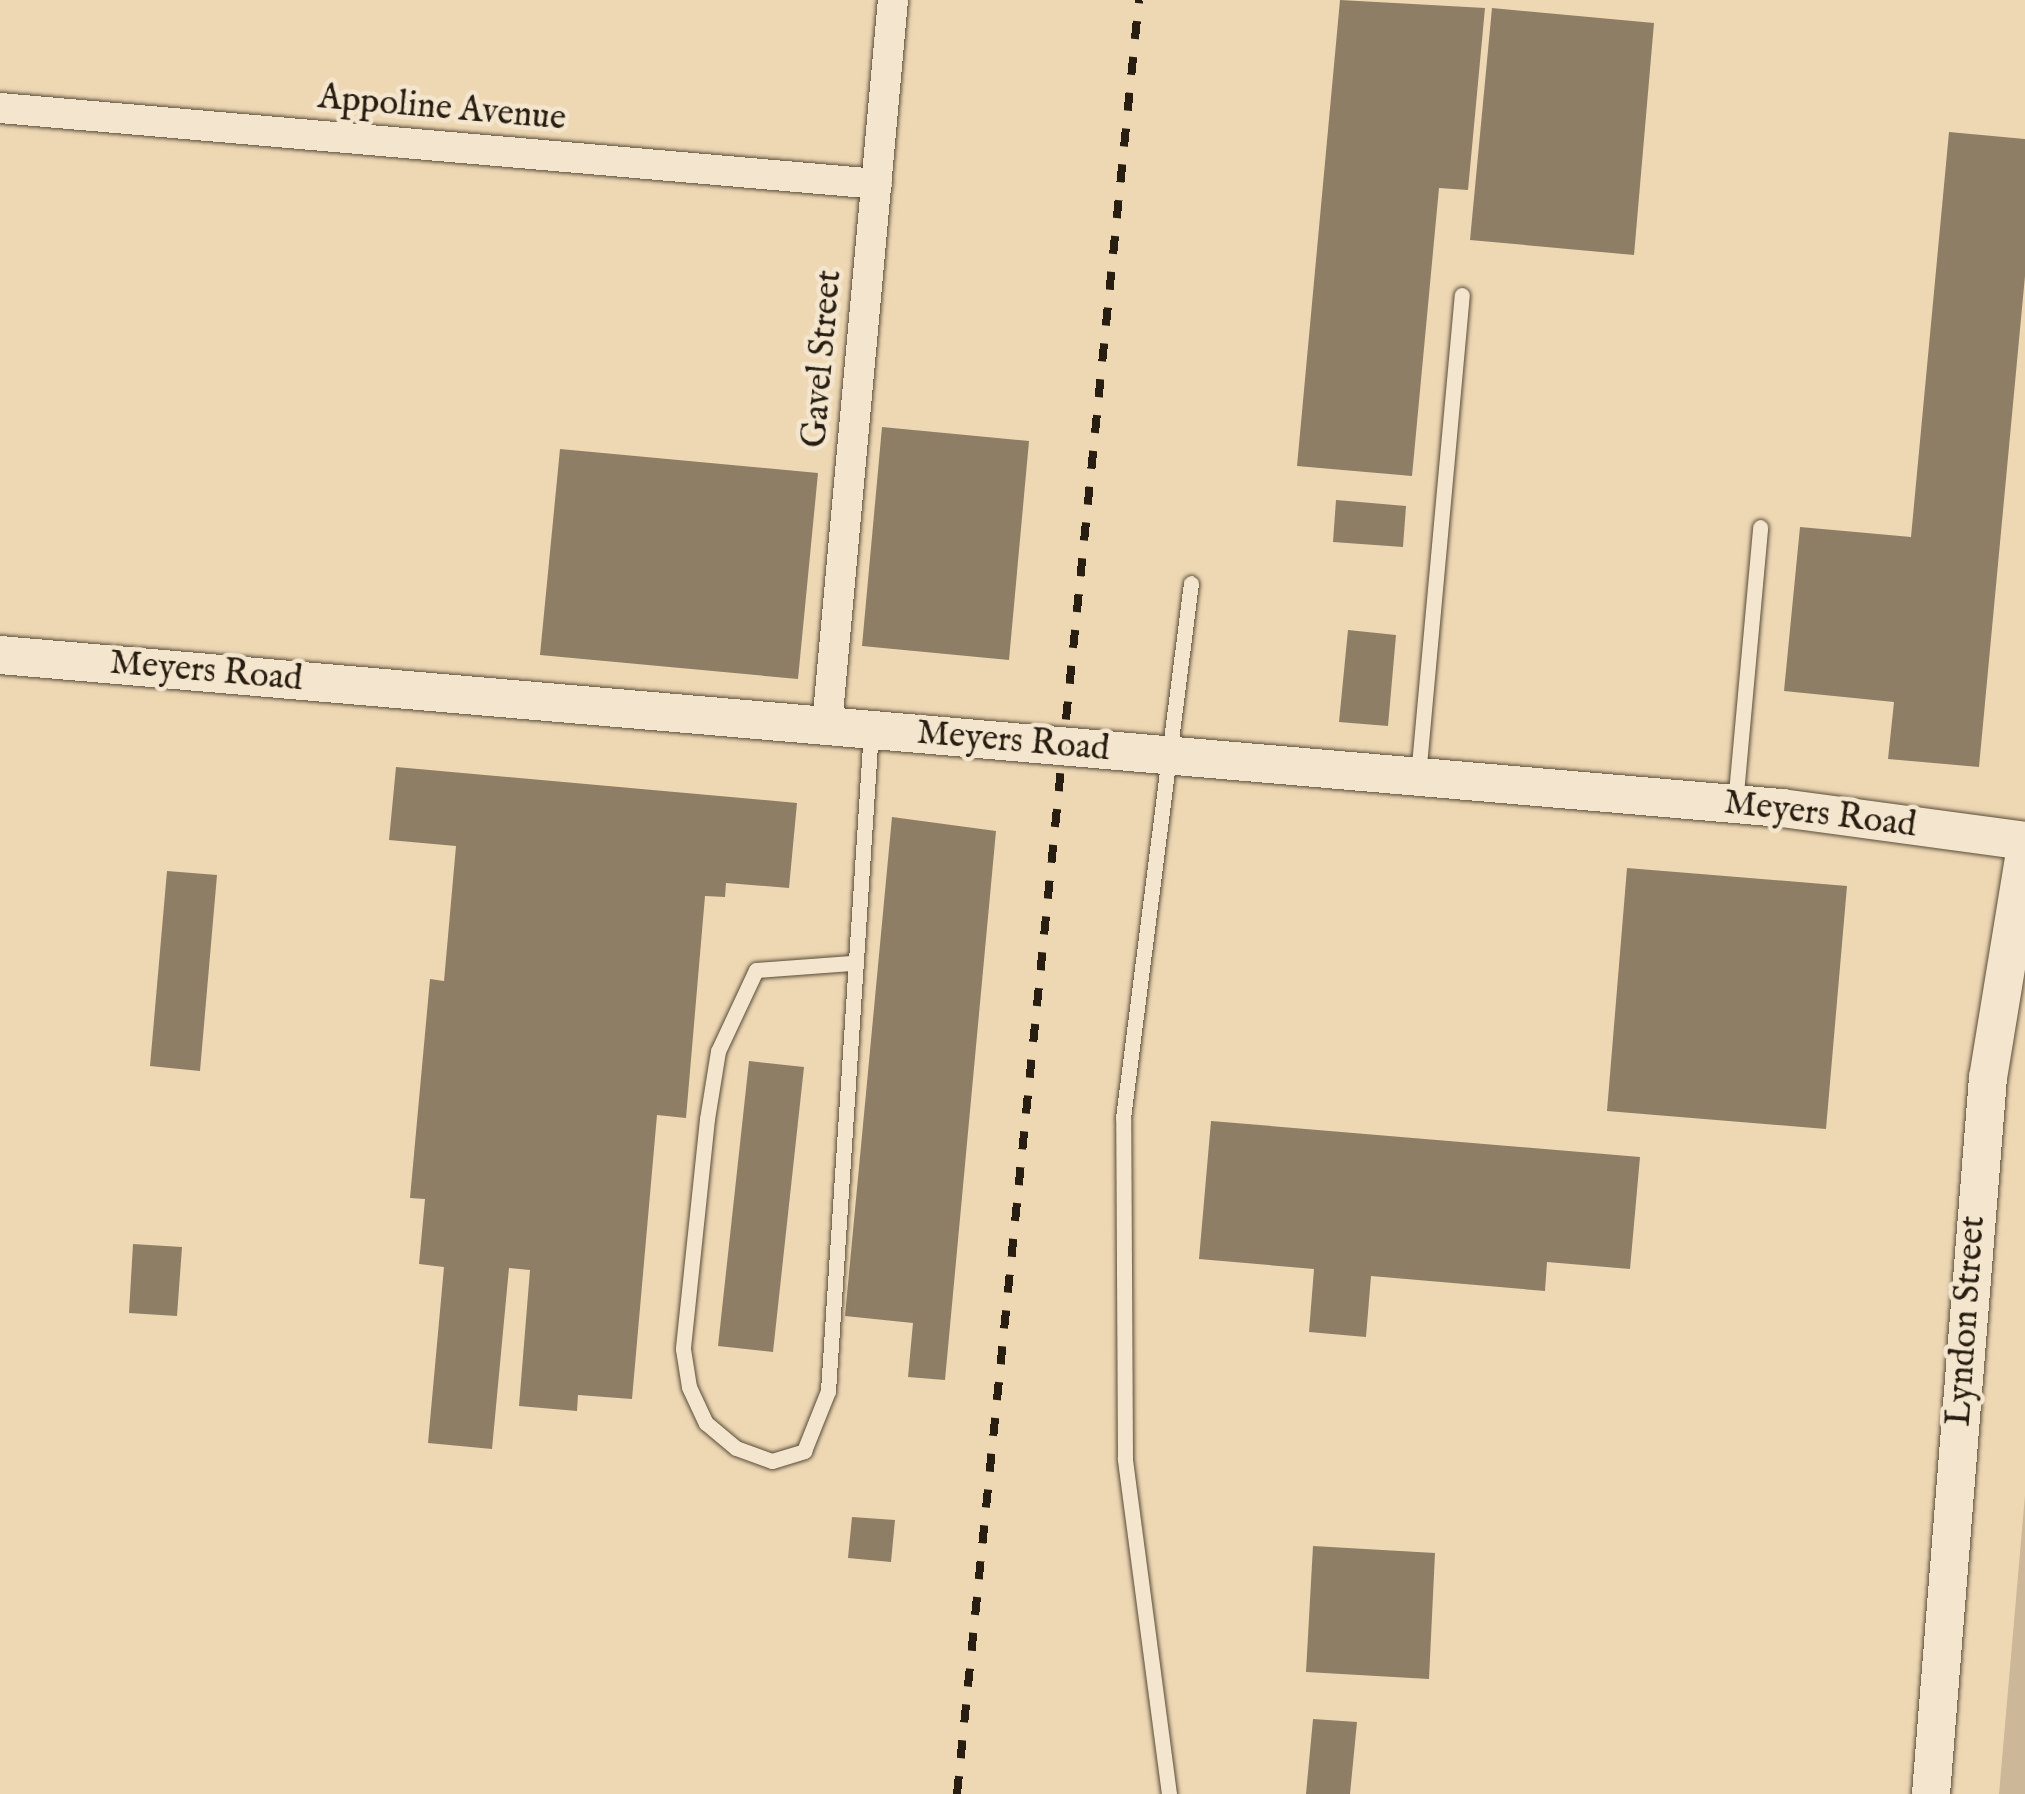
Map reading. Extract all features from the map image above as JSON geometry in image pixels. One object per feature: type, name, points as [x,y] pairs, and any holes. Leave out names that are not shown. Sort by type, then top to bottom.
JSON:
[{"type":"street","name":"Gavel Street","points":[[827,726],[893,0]]},
{"type":"street","name":"Appoline Avenue","points":[[0,108],[876,184]]},
{"type":"street","name":"Meyers Road","points":[[0,655],[1735,804],[2025,841]]},
{"type":"street","name":"Lyndon Street","points":[[1931,1794],[1986,1098],[2025,851]]},
{"type":"lane","points":[[1418,776],[1462,295]]},
{"type":"lane","points":[[1735,804],[1760,527]]},
{"type":"lane","points":[[1169,1794],[1124,1459],[1123,1118],[1191,583]]},
{"type":"lane","points":[[851,962],[756,970],[718,1050],[707,1119],[684,1349],[689,1387],[706,1423],[736,1448],[772,1461],[804,1451],[828,1391],[851,962],[872,730]]},
{"type":"shaded area","points":[[2025,1495],[2025,1794],[1999,1794]]},
{"type":"building","points":[[1340,0],[1485,8],[1468,190],[1439,188],[1412,476],[1297,466]]},
{"type":"building","points":[[1492,8],[1654,23],[1634,255],[1470,240]]},
{"type":"building","points":[[1949,132],[2025,139],[2025,276],[1979,767],[1888,759],[1894,702],[1784,691],[1800,527],[1911,537]]},
{"type":"building","points":[[882,427],[1029,441],[1009,660],[862,646]]},
{"type":"building","points":[[560,449],[818,473],[798,679],[540,655]]},
{"type":"building","points":[[1336,500],[1406,506],[1403,547],[1333,542]]},
{"type":"building","points":[[1348,630],[1396,635],[1388,726],[1339,722]]},
{"type":"building","points":[[396,767],[797,803],[789,888],[726,883],[725,897],[705,896],[686,1118],[657,1115],[632,1399],[578,1395],[577,1411],[519,1406],[530,1270],[509,1268],[492,1449],[428,1443],[444,1267],[419,1264],[425,1199],[410,1198],[430,979],[444,981],[456,846],[389,840]]},
{"type":"building","points":[[892,817],[996,831],[945,1380],[908,1377],[913,1323],[845,1316]]},
{"type":"building","points":[[1627,868],[1847,886],[1826,1129],[1607,1111]]},
{"type":"building","points":[[167,871],[217,875],[200,1071],[150,1066]]},
{"type":"building","points":[[749,1061],[804,1067],[773,1352],[718,1346]]},
{"type":"building","points":[[1211,1121],[1640,1157],[1630,1269],[1547,1262],[1545,1291],[1371,1276],[1366,1337],[1309,1332],[1314,1269],[1199,1259]]},
{"type":"building","points":[[133,1244],[182,1247],[177,1316],[129,1313]]},
{"type":"building","points":[[852,1517],[895,1520],[891,1562],[848,1558]]},
{"type":"building","points":[[1313,1546],[1435,1553],[1429,1679],[1306,1672]]},
{"type":"building","points":[[1313,1719],[1357,1722],[1350,1794],[1306,1794]]},
{"type":"railway","points":[[957,1794],[1139,0]]}]
